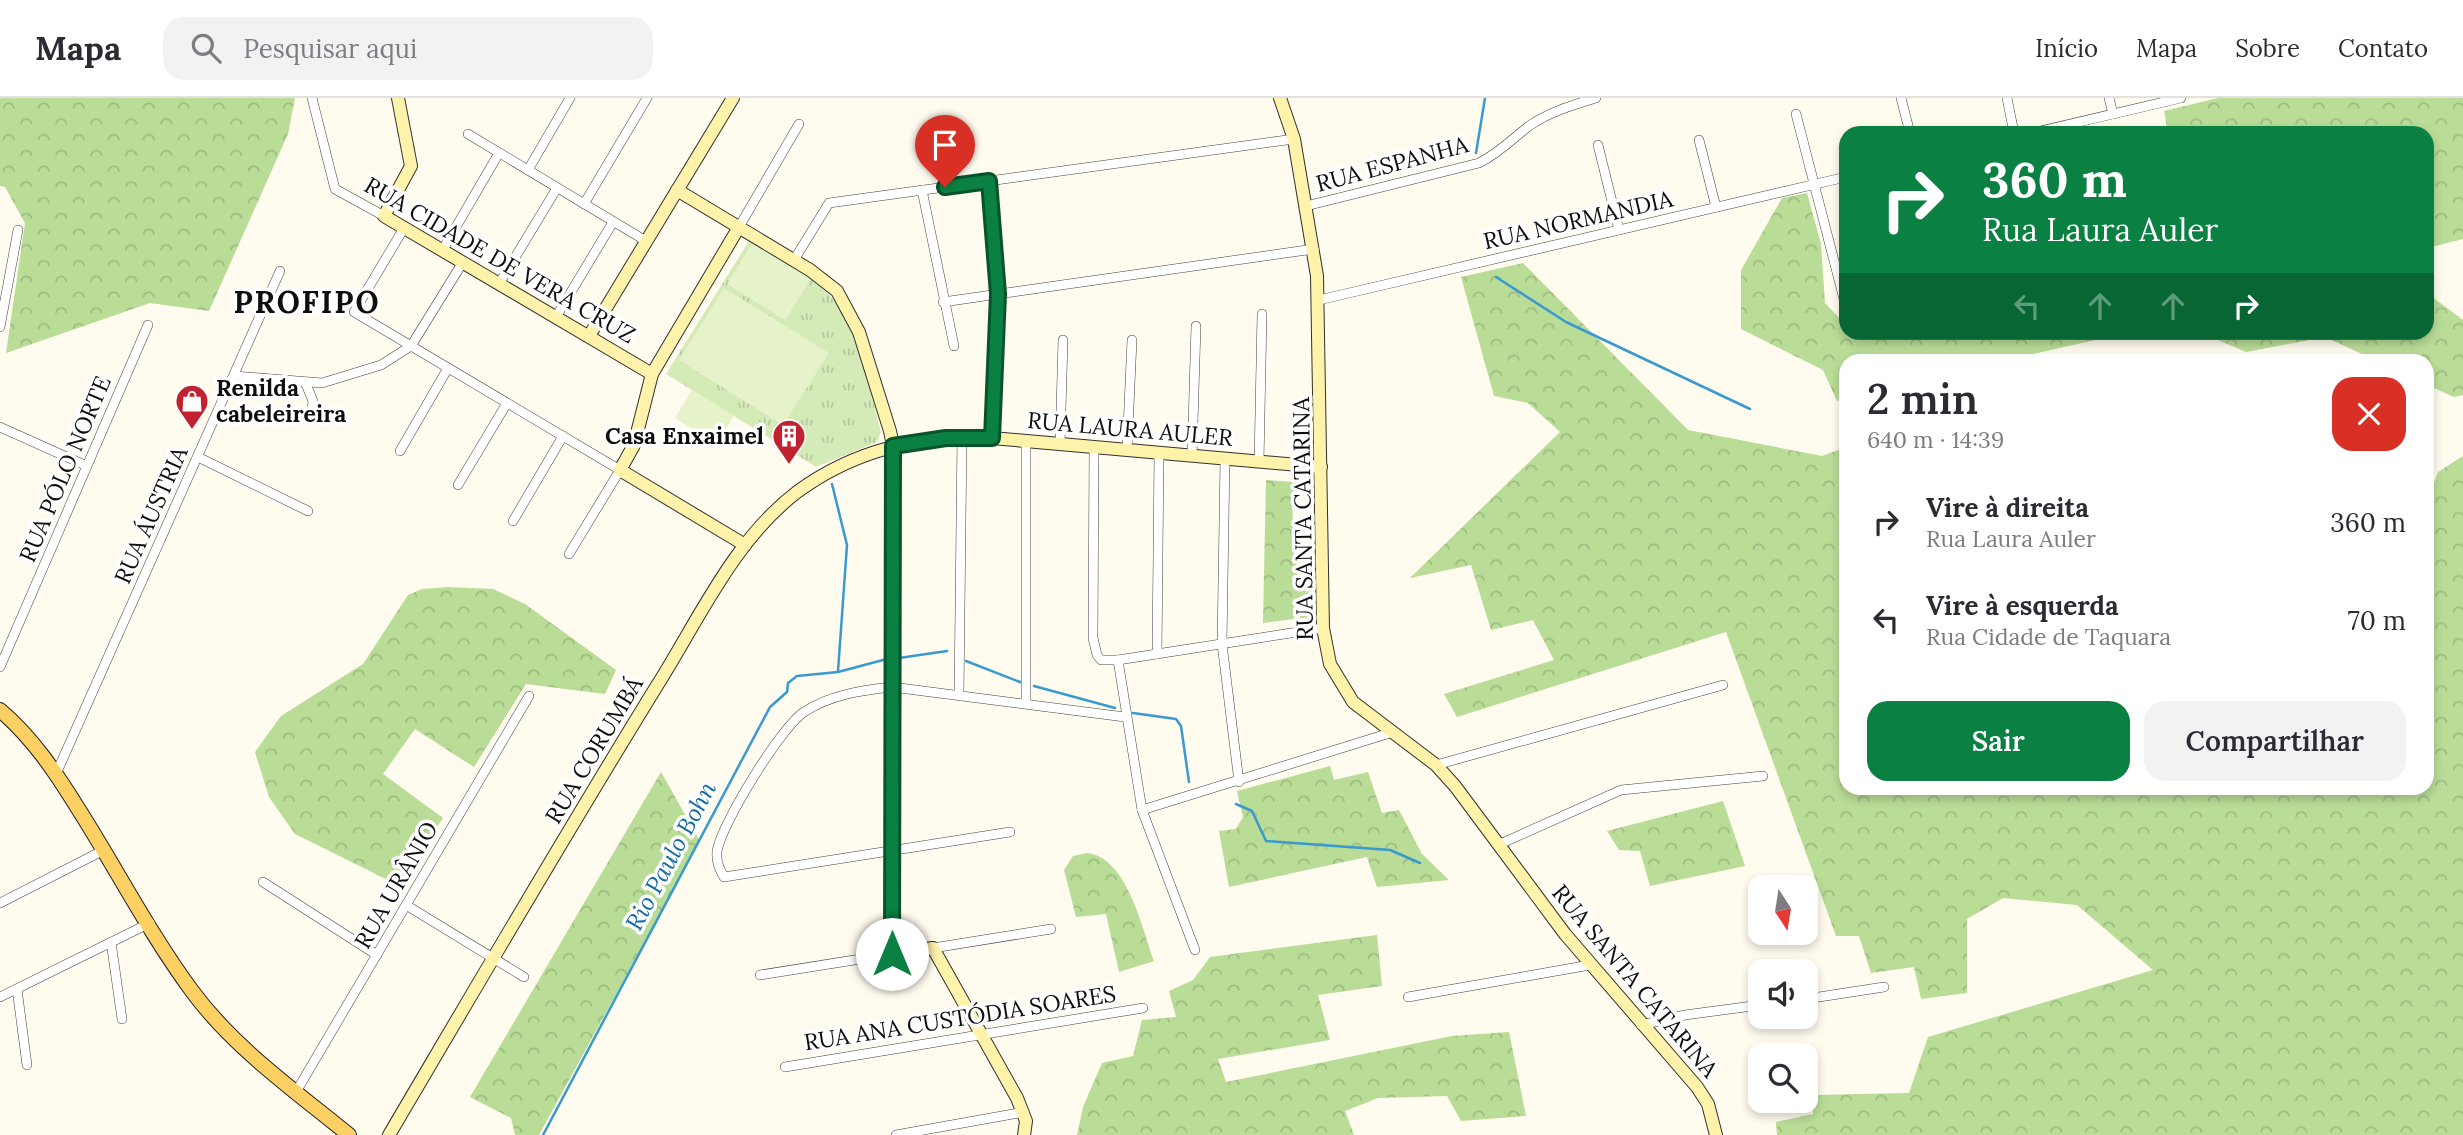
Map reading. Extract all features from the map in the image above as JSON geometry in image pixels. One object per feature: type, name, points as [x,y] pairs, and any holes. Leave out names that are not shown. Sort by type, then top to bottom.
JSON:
[{"type":"main road","points":[[0,710],[32,741],[56,774],[185,981],[211,1016],[236,1042],[349,1135]]},
{"type":"street","name":"RUA CIDADE DE VERA CRUZ","points":[[312,98],[335,189],[652,374]]},
{"type":"street","points":[[384,216],[411,166],[398,98]]},
{"type":"street","points":[[528,170],[570,98]]},
{"type":"street","points":[[584,204],[647,98]]},
{"type":"street","points":[[589,336],[733,98]]},
{"type":"street","name":"RUA SANTA CATARINA","points":[[1280,98],[1294,139],[1314,249],[1319,300],[1323,628],[1330,664],[1346,693],[1364,713],[1436,765],[1500,844],[1590,965],[1708,1104],[1716,1135]]},
{"type":"street","name":"RUA ESPANHA","points":[[1306,206],[1479,163],[1500,151],[1531,124],[1566,107],[1596,98]]},
{"type":"street","points":[[1901,98],[1908,126]]},
{"type":"street","points":[[2007,98],[2013,126]]},
{"type":"street","points":[[2109,98],[2113,114]]},
{"type":"street","points":[[2062,126],[2181,98]]},
{"type":"street","points":[[1796,114],[1839,280]]},
{"type":"street","points":[[569,554],[634,445],[652,374],[799,124]]},
{"type":"street","points":[[468,134],[646,241]]},
{"type":"street","points":[[794,260],[829,203],[1294,139]]},
{"type":"street","points":[[1699,140],[1716,207]]},
{"type":"street","points":[[1598,145],[1619,230]]},
{"type":"street","points":[[442,251],[499,153]]},
{"type":"street","name":"RUA NORMANDIA","points":[[1319,300],[1839,179]]},
{"type":"street","points":[[989,181],[998,294],[992,438]]},
{"type":"street","points":[[499,284],[556,188]]},
{"type":"street","points":[[677,190],[794,260],[831,286],[852,314],[893,446],[892,954]]},
{"type":"street","points":[[922,190],[954,346]]},
{"type":"street","points":[[556,317],[613,222]]},
{"type":"street","points":[[404,228],[354,312],[744,545]]},
{"type":"street","points":[[0,327],[18,230]]},
{"type":"street","points":[[943,302],[1314,249]]},
{"type":"street","points":[[234,376],[306,384],[322,383],[362,373],[390,360],[411,346],[463,262]]},
{"type":"street","name":"RUA ÁUSTRIA","points":[[56,774],[280,271]]},
{"type":"street","points":[[1259,462],[1262,314]]},
{"type":"street","name":"RUA PÓLO NORTE","points":[[0,667],[148,325]]},
{"type":"street","points":[[1192,456],[1196,326]]},
{"type":"street","points":[[1060,444],[1063,340]]},
{"type":"street","points":[[1127,450],[1132,340]]},
{"type":"street","points":[[400,451],[448,368]]},
{"type":"street","points":[[306,384],[313,401],[311,420]]},
{"type":"street","points":[[457,485],[507,403]]},
{"type":"street","points":[[0,427],[87,466]]},
{"type":"street","points":[[513,521],[563,436]]},
{"type":"street","points":[[958,695],[962,437]]},
{"type":"street","name":"RUA LAURA AULER","points":[[893,446],[962,437],[992,438],[1321,467]]},
{"type":"street","points":[[1026,441],[1026,703]]},
{"type":"street","name":"RUA CORUMBÁ","points":[[389,1135],[744,545],[772,513],[819,477],[893,446]]},
{"type":"street","points":[[1094,447],[1093,638],[1097,656],[1101,660],[1118,660],[1323,628]]},
{"type":"street","points":[[1157,654],[1159,453]]},
{"type":"street","points":[[198,457],[308,511]]},
{"type":"street","points":[[1225,459],[1222,644],[1239,782]]},
{"type":"street","points":[[1118,660],[1142,810],[1195,950]]},
{"type":"street","points":[[1436,765],[1723,685]]},
{"type":"street","points":[[1010,832],[724,877],[718,867],[717,849],[765,758],[783,731],[802,713],[829,700],[853,692],[892,687],[1125,717]]},
{"type":"street","name":"RUA URÂNIO","points":[[296,1093],[528,696]]},
{"type":"street","points":[[1142,810],[1390,733]]},
{"type":"street","points":[[1500,844],[1621,790],[1763,776]]},
{"type":"street","points":[[0,903],[104,850]]},
{"type":"street","points":[[263,882],[377,955]]},
{"type":"street","points":[[406,905],[524,977]]},
{"type":"street","points":[[0,997],[150,923]]},
{"type":"street","points":[[760,975],[1051,929]]},
{"type":"street","points":[[111,942],[122,1019]]},
{"type":"street","points":[[933,948],[1024,1112],[1024,1135]]},
{"type":"street","points":[[1408,997],[1590,965]]},
{"type":"street","points":[[1818,997],[1884,987]]},
{"type":"street","points":[[17,989],[27,1065]]},
{"type":"street","points":[[1641,1025],[1685,1015],[1748,1007]]},
{"type":"street","name":"RUA ANA CUSTÓDIA SOARES","points":[[785,1067],[1143,1008]]},
{"type":"street","points":[[897,1135],[1024,1112]]},
{"type":"green space","points":[[0,98],[295,98],[288,134],[209,311],[150,303],[6,353],[25,223],[5,187],[0,186]]},
{"type":"green space","points":[[2218,98],[2463,98],[2463,239],[2434,246],[2434,126],[2167,126],[2164,111]]},
{"type":"green space","points":[[1807,193],[1821,244],[1825,303],[1839,318],[1839,340],[2095,340],[2033,354],[1839,354],[1837,401],[1823,370],[1741,329],[1741,270],[1782,198]]},
{"type":"green space","points":[[749,241],[812,280],[840,309],[856,341],[868,379],[881,432],[877,442],[816,467],[666,374]]},
{"type":"green space","points":[[752,243],[811,279],[785,320],[727,284]]},
{"type":"green space","points":[[1523,263],[1688,430],[1822,456],[1839,450],[1839,795],[2434,795],[2434,483],[2438,472],[2463,456],[2463,1135],[1777,1135],[1776,1122],[1818,1113],[1818,1095],[1909,1093],[1928,1037],[2153,970],[2077,905],[2003,898],[1967,919],[1967,993],[1921,999],[1914,967],[1871,973],[1859,936],[1836,936],[1818,886],[1818,875],[1814,875],[1726,632],[1457,717],[1444,694],[1554,660],[1533,620],[1491,630],[1471,565],[1410,578],[1560,432],[1528,403],[1494,396],[1461,277]]},
{"type":"green space","points":[[724,288],[829,353],[783,425],[679,360]]},
{"type":"green space","points":[[2434,298],[2463,320],[2463,395],[2454,397],[2434,388],[2434,354],[2362,354],[2332,340],[2434,340]]},
{"type":"green space","points":[[2218,340],[2309,340],[2246,352]]},
{"type":"green space","points":[[692,390],[734,416],[717,444],[675,418]]},
{"type":"green space","points":[[1266,480],[1307,483],[1310,495],[1292,498],[1294,555],[1313,557],[1310,617],[1263,623]]},
{"type":"green space","points":[[422,589],[493,589],[525,604],[616,670],[605,694],[526,684],[474,767],[415,729],[383,774],[443,818],[398,885],[295,834],[269,797],[255,752],[281,716],[363,664],[408,595]]},
{"type":"green space","points":[[1330,766],[1334,780],[1368,772],[1382,813],[1399,810],[1422,854],[1449,880],[1377,887],[1367,857],[1229,887],[1219,831],[1236,829],[1243,817],[1237,791]]},
{"type":"green space","points":[[661,772],[700,841],[539,1135],[515,1135],[511,1118],[470,1097]]},
{"type":"green space","points":[[1723,801],[1745,866],[1650,886],[1640,851],[1619,850],[1607,831]]},
{"type":"green space","points":[[1087,853],[1101,857],[1123,880],[1138,913],[1154,961],[1119,972],[1106,914],[1076,917],[1064,870],[1073,856]]},
{"type":"green space","points":[[1377,935],[1382,986],[1318,995],[1330,1040],[1218,1059],[1226,1082],[1452,1036],[1509,1032],[1526,1116],[1461,1121],[1447,1096],[1378,1098],[1345,1111],[1354,1135],[1077,1135],[1083,1107],[1102,1063],[1133,1056],[1142,1020],[1176,1017],[1169,991],[1193,980],[1210,957]]},
{"type":"waterway","points":[[1476,153],[1485,98]]},
{"type":"waterway","points":[[1496,277],[1566,322],[1750,409]]},
{"type":"waterway","points":[[832,484],[847,545],[838,671]]},
{"type":"waterway","name":"Rio Paulo Bohn","points":[[899,658],[947,651]]},
{"type":"waterway","name":"Rio Paulo Bohn","points":[[543,1135],[770,707],[787,692],[788,683],[797,676],[838,672],[883,660]]},
{"type":"waterway","name":"Rio Paulo Bohn","points":[[966,661],[1020,682]]},
{"type":"waterway","name":"Rio Paulo Bohn","points":[[1034,686],[1115,708]]},
{"type":"waterway","name":"Rio Paulo Bohn","points":[[1133,713],[1176,719],[1181,726],[1189,782]]},
{"type":"waterway","name":"Rio Paulo Bohn","points":[[1236,804],[1252,811],[1266,841],[1390,850],[1420,863]]},
{"type":"place","name":"Renilda cabeleireira","points":[[192,431]]},
{"type":"place","name":"Casa Enxaimel","points":[[789,466]]},
{"type":"district","name":"PROFIPO","points":[[307,303]]},
{"type":"route","points":[[892,954],[893,446],[946,438],[992,438],[998,294],[989,181],[945,187]]}]
